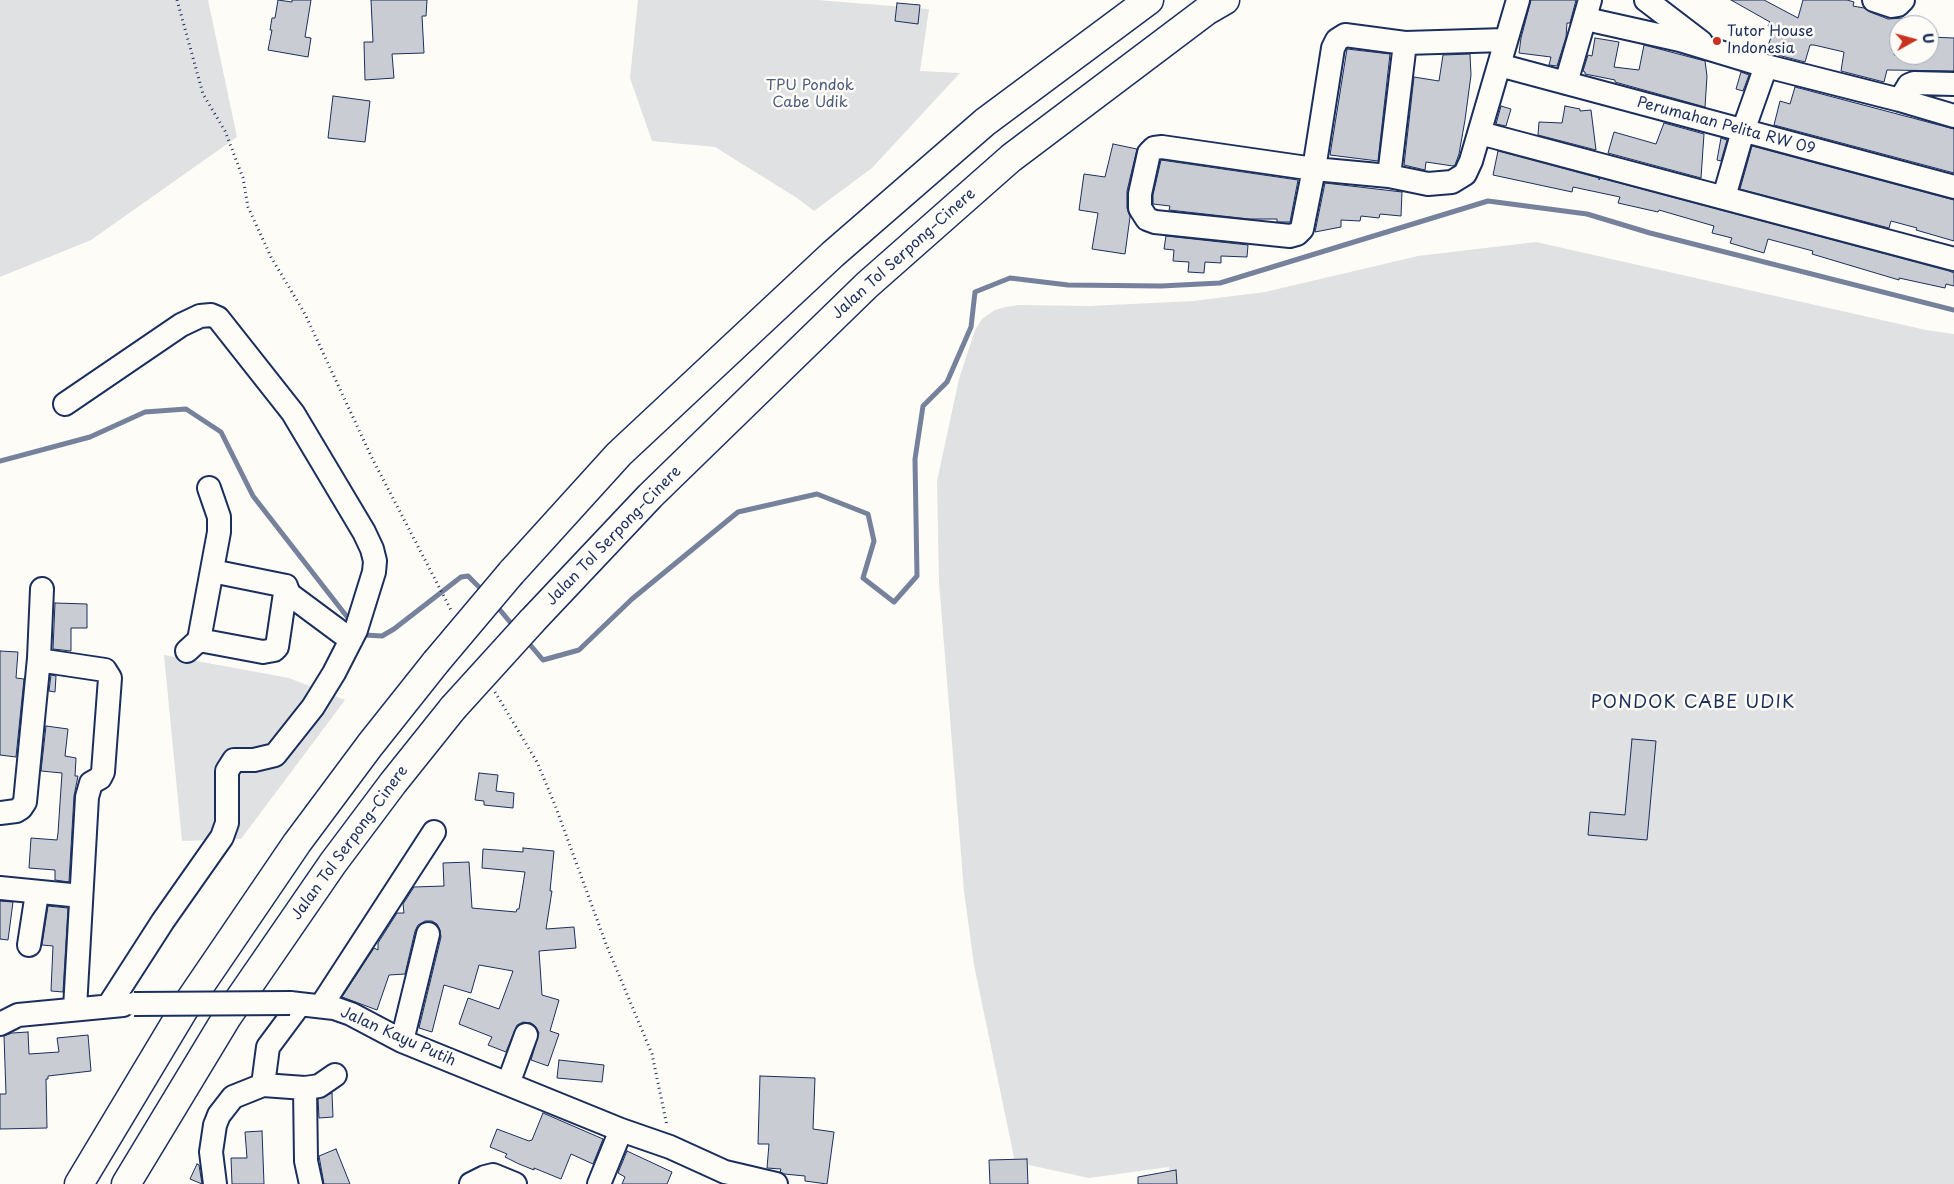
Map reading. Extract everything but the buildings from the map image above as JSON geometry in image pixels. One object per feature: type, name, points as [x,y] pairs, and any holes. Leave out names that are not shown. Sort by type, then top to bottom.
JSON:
[{"type":"highway","points":[[79,1184],[184,1009],[297,843],[370,745],[436,662],[511,573],[618,454],[833,254],[985,122],[1149,0]]},
{"type":"highway","name":"Jalan Tol Serpong–Cinere","points":[[126,1184],[227,1017],[328,871],[392,783],[452,708],[532,621],[650,496],[867,285],[1011,158],[1206,11],[1225,0]]},
{"type":"street","points":[[1505,40],[1404,43],[1345,35],[1337,40],[1333,48],[1314,169],[1302,229],[1297,234],[1290,236],[1155,222],[1147,219],[1140,208],[1140,194],[1149,153],[1154,148],[1162,147],[1314,169],[1389,176],[1428,184],[1452,182],[1465,174],[1480,132],[1518,0]]},
{"type":"street","points":[[1646,0],[1711,50]]},
{"type":"street","points":[[1874,0],[1892,6],[1898,5],[1903,0]]},
{"type":"street","points":[[1566,83],[1588,10],[1766,66],[1900,100],[1954,116]]},
{"type":"street","points":[[1389,176],[1404,43]]},
{"type":"street","name":"Perumahan Pelita RW 09","points":[[1499,65],[1954,187]]},
{"type":"street","points":[[1724,197],[1743,131],[1766,66]]},
{"type":"street","points":[[1900,100],[1909,85],[1914,82],[1954,84]]},
{"type":"street","points":[[1480,132],[1954,259]]},
{"type":"street","points":[[65,404],[181,325],[200,316],[211,315],[218,318],[293,413],[364,532],[372,549],[374,561],[374,572],[356,630],[313,707],[275,755],[254,760],[234,760],[226,771],[227,823],[222,836],[162,921],[109,1005]]},
{"type":"street","points":[[209,488],[220,524],[212,571],[193,645],[263,652],[274,650],[277,647],[286,586]]},
{"type":"street","points":[[212,571],[286,586]]},
{"type":"street","points":[[286,586],[289,594],[351,640]]},
{"type":"street","points":[[0,812],[16,812],[25,802],[39,658],[42,589]]},
{"type":"street","points":[[45,661],[105,670],[110,678],[103,772],[100,778],[91,783],[87,797],[75,1008]]},
{"type":"street","points":[[263,1085],[268,1047],[304,1004],[434,832]]},
{"type":"street","points":[[0,888],[81,896]]},
{"type":"street","points":[[29,945],[37,893]]},
{"type":"street","points":[[402,1042],[428,934]]},
{"type":"street","name":"Jalan Kayu Putih","points":[[0,1024],[18,1015],[109,1005],[304,1004],[351,1014],[402,1042],[621,1130],[670,1147],[725,1172],[776,1184]]},
{"type":"street","points":[[508,1084],[526,1035]]},
{"type":"street","points":[[215,1184],[212,1144],[219,1115],[233,1097],[263,1085],[305,1088],[319,1086],[335,1075]]},
{"type":"street","points":[[305,1088],[306,1161],[312,1184]]},
{"type":"street","points":[[599,1184],[621,1130]]},
{"type":"street","points":[[471,1184],[485,1176],[493,1175],[515,1184]]},
{"type":"path","points":[[177,0],[203,94],[225,131],[243,178],[248,207],[271,257],[305,314],[372,456],[453,614]]},
{"type":"path","points":[[495,692],[537,762],[555,805],[606,944],[652,1054],[658,1075],[670,1147]]},
{"type":"green space","points":[[0,0],[208,0],[237,137],[91,240],[0,277]]},
{"type":"green space","name":"TPU Pondok Cabe Udik","points":[[638,0],[817,0],[929,9],[920,71],[960,73],[872,168],[814,211],[797,198],[715,147],[652,141],[630,78]]},
{"type":"green space","points":[[1536,242],[1926,330],[1954,334],[1954,1184],[1171,1184],[1169,1167],[1089,1178],[1015,1162],[974,965],[964,891],[939,582],[937,481],[959,379],[975,330],[982,319],[995,310],[1018,305],[1089,306],[1194,301],[1265,292],[1418,256]]},
{"type":"green space","points":[[164,655],[289,678],[345,700],[241,839],[182,841]]},
{"type":"waterway","points":[[526,640],[543,660],[579,650],[632,599],[738,512],[817,494],[868,514],[874,541],[863,578],[894,602],[917,576],[915,459],[923,406],[947,382],[971,327],[975,292],[1010,278],[1068,285],[1161,286],[1220,283],[1488,201],[1587,214],[1650,233],[1954,310]]},
{"type":"waterway","points":[[0,461],[90,437],[145,412],[186,409],[221,432],[253,496],[348,618]]},
{"type":"waterway","points":[[364,635],[382,636],[394,629],[461,577],[468,576],[484,592]]},
{"type":"waterway","points":[[495,604],[515,628]]},
{"type":"place","name":"Tutor House Indonesia","points":[[1717,41]]},
{"type":"district","name":"PONDOK CABE UDIK","points":[[1693,703]]}]
